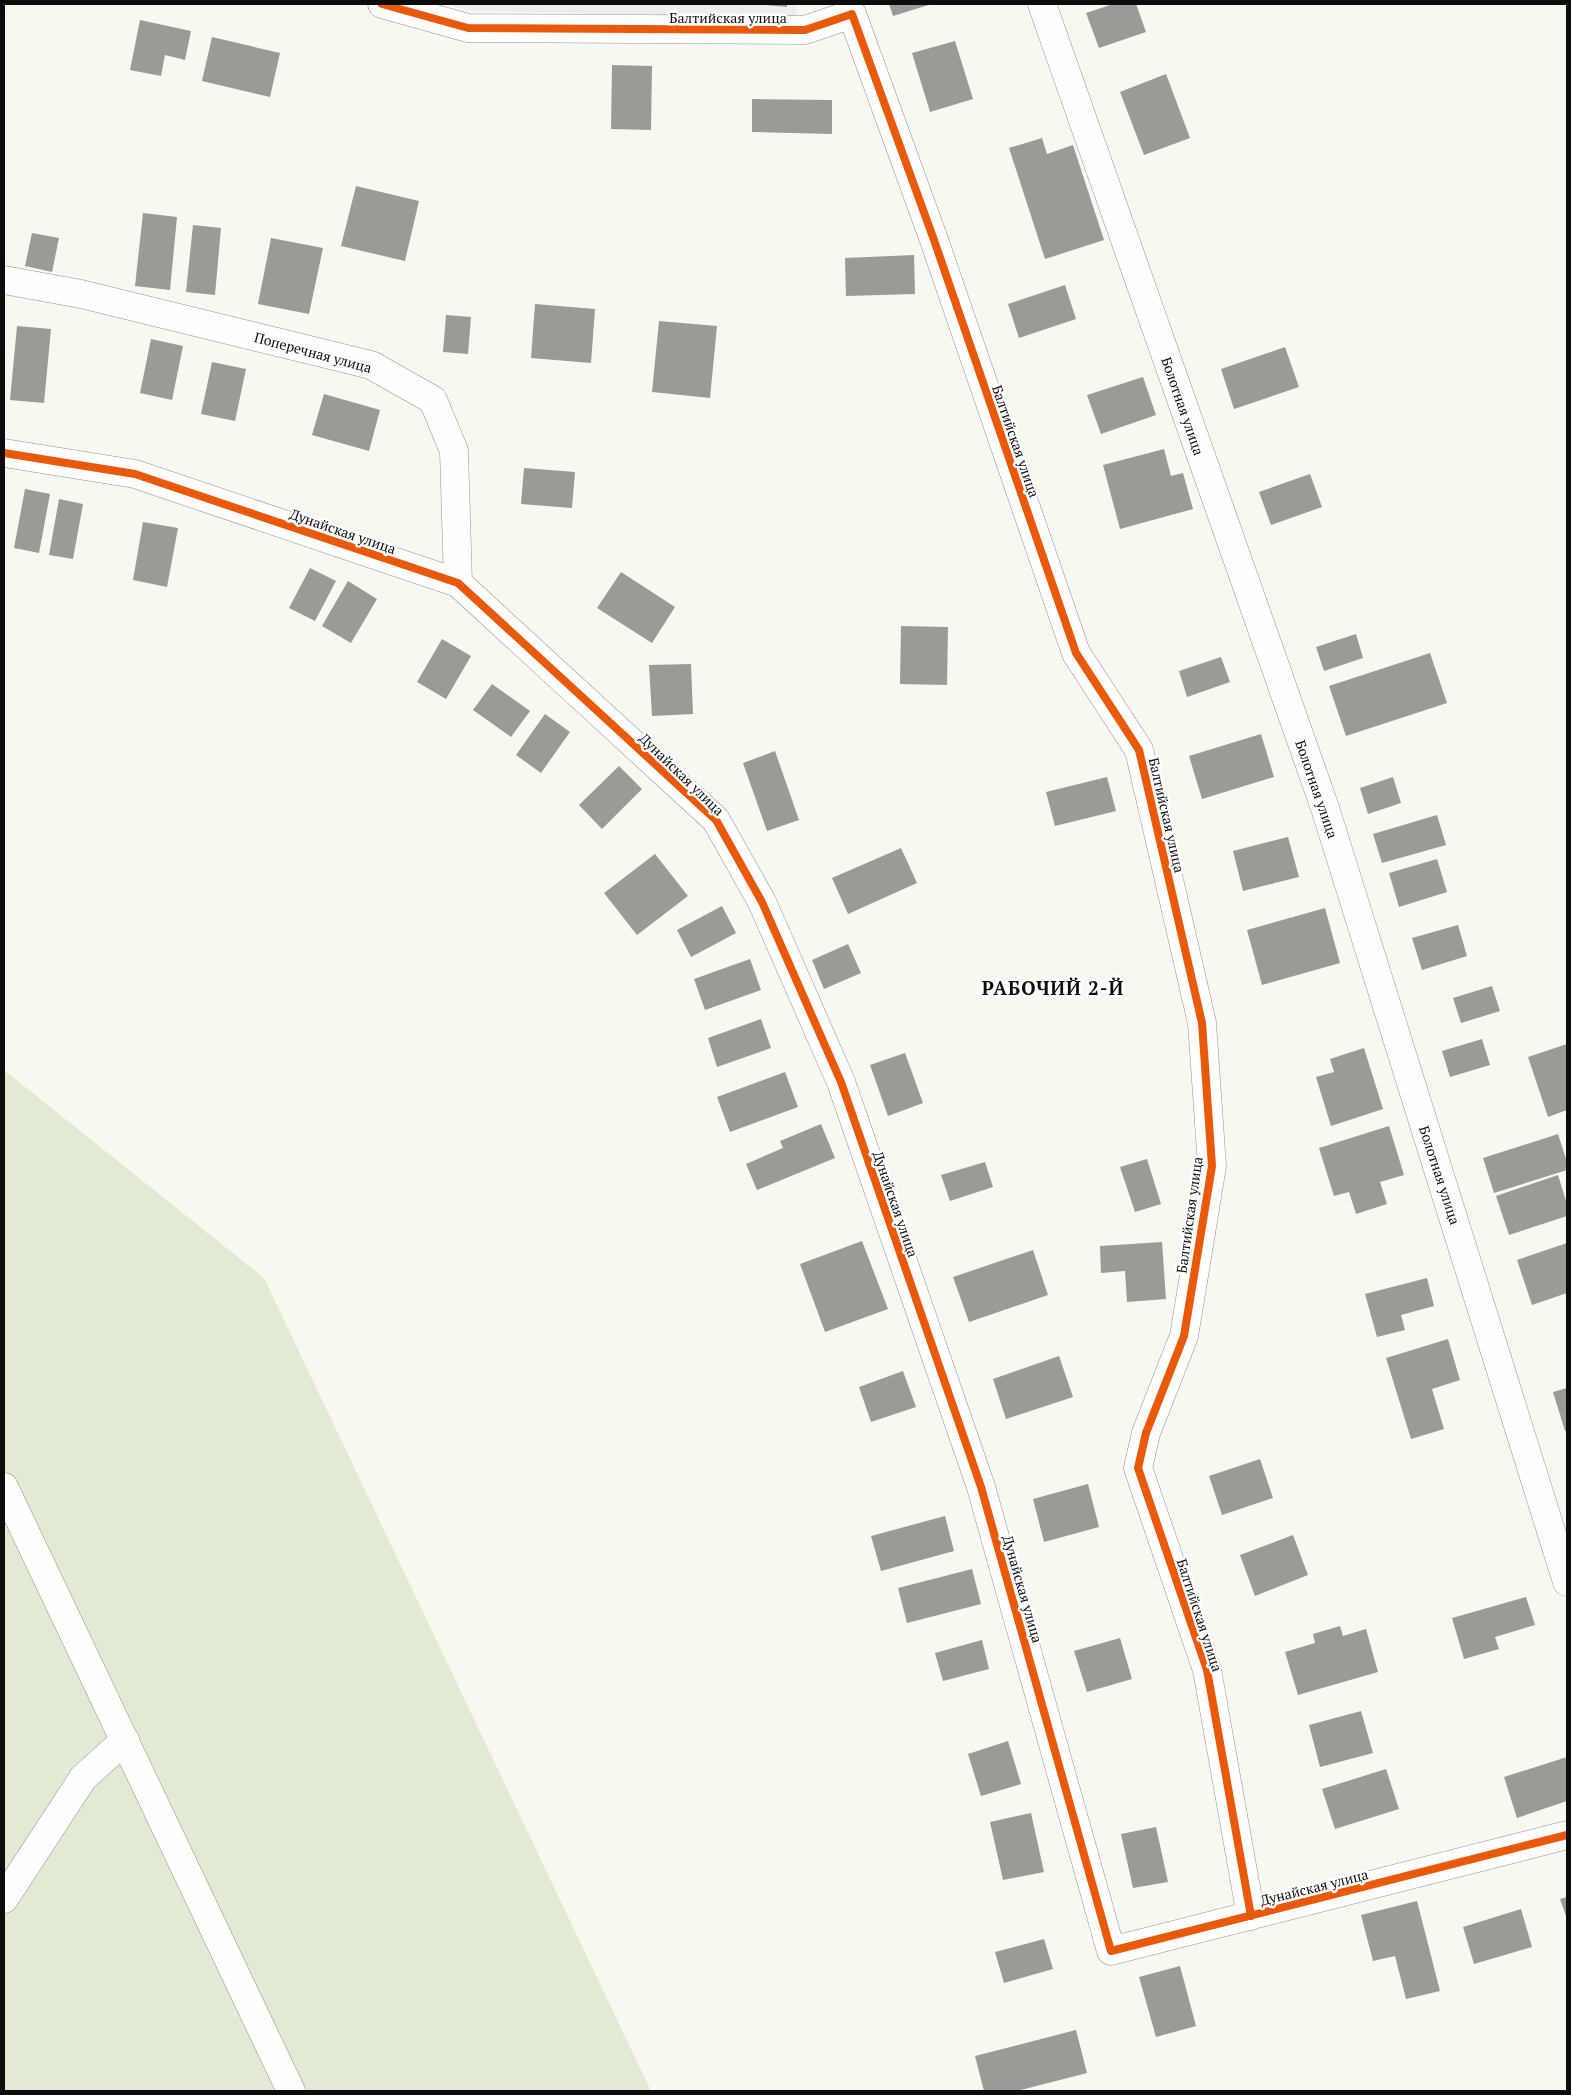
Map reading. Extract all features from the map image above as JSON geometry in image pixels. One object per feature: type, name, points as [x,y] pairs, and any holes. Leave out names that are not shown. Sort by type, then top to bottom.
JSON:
[{"type":"street","name":"Балтийская улица","points":[[382,4],[468,28],[804,30],[851,9],[934,240],[1076,653],[1139,750],[1202,1023],[1212,1166],[1184,1336],[1146,1433],[1138,1468],[1207,1670],[1251,1916]]},
{"type":"street","name":"Болотная улица","points":[[1042,4],[1324,808],[1567,1582]]},
{"type":"street","name":"Поперечная улица","points":[[4,280],[81,294],[371,366],[433,400],[454,451],[458,583]]},
{"type":"street","name":"Дунайская улица","points":[[4,453],[134,474],[458,583],[716,820],[762,902],[841,1082],[981,1486],[1112,1951],[1567,1835]]},
{"type":"street","points":[[4,1487],[291,2091]]},
{"type":"street","points":[[4,1899],[83,1778],[125,1740]]},
{"type":"shaded area","points":[[444,4],[797,4],[796,17],[471,11]]},
{"type":"green space","points":[[4,1070],[264,1278],[651,2091],[4,2091]]},
{"type":"building","points":[[753,4],[787,4],[787,7]]},
{"type":"building","points":[[889,4],[932,4],[893,16]]},
{"type":"building","points":[[1113,4],[1136,4],[1146,32],[1099,48],[1086,13]]},
{"type":"building","points":[[140,20],[191,31],[185,60],[165,55],[161,76],[130,70]]},
{"type":"building","points":[[212,37],[280,53],[270,97],[202,81]]},
{"type":"building","points":[[955,41],[973,99],[930,112],[912,53]]},
{"type":"building","points":[[612,65],[652,66],[651,130],[611,129]]},
{"type":"building","points":[[1166,74],[1190,138],[1144,155],[1120,92]]},
{"type":"building","points":[[752,99],[832,100],[832,134],[752,132]]},
{"type":"building","points":[[1042,138],[1047,154],[1073,145],[1104,240],[1045,259],[1009,148]]},
{"type":"building","points":[[356,186],[419,201],[405,261],[341,246]]},
{"type":"building","points":[[143,213],[177,217],[170,290],[135,286]]},
{"type":"building","points":[[193,225],[221,228],[215,295],[186,292]]},
{"type":"building","points":[[32,233],[59,238],[52,272],[25,266]]},
{"type":"building","points":[[271,238],[323,248],[309,314],[258,304]]},
{"type":"building","points":[[914,255],[915,294],[846,296],[845,258]]},
{"type":"building","points":[[1065,285],[1076,319],[1019,338],[1008,304]]},
{"type":"building","points":[[535,304],[595,309],[591,363],[531,358]]},
{"type":"building","points":[[446,315],[471,317],[468,354],[443,352]]},
{"type":"building","points":[[659,321],[717,326],[710,398],[652,392]]},
{"type":"building","points":[[17,326],[51,329],[44,403],[10,400]]},
{"type":"building","points":[[151,339],[183,346],[172,400],[140,393]]},
{"type":"building","points":[[1285,347],[1299,387],[1234,409],[1221,369]]},
{"type":"building","points":[[212,362],[246,369],[235,421],[201,414]]},
{"type":"building","points":[[1143,377],[1156,415],[1101,434],[1087,395]]},
{"type":"building","points":[[324,394],[380,410],[369,451],[312,435]]},
{"type":"building","points":[[1164,449],[1171,476],[1183,473],[1193,509],[1120,529],[1103,465]]},
{"type":"building","points":[[524,468],[575,472],[572,508],[521,504]]},
{"type":"building","points":[[1310,474],[1322,507],[1271,525],[1259,492]]},
{"type":"building","points":[[25,489],[50,494],[39,553],[14,548]]},
{"type":"building","points":[[59,499],[83,504],[73,559],[49,555]]},
{"type":"building","points":[[143,522],[178,528],[167,587],[133,580]]},
{"type":"building","points":[[310,568],[336,581],[315,621],[289,608]]},
{"type":"building","points":[[621,572],[675,607],[652,643],[597,608]]},
{"type":"building","points":[[348,581],[377,599],[351,643],[322,626]]},
{"type":"building","points":[[901,626],[948,627],[947,685],[900,684]]},
{"type":"building","points":[[1356,634],[1363,658],[1324,671],[1316,647]]},
{"type":"building","points":[[442,639],[471,656],[446,699],[417,682]]},
{"type":"building","points":[[1430,653],[1447,703],[1346,736],[1329,686]]},
{"type":"building","points":[[1221,657],[1230,682],[1187,697],[1179,671]]},
{"type":"building","points":[[691,664],[693,714],[652,716],[649,665]]},
{"type":"building","points":[[492,684],[530,711],[511,737],[473,710]]},
{"type":"building","points":[[545,714],[570,732],[541,773],[516,755]]},
{"type":"building","points":[[1261,734],[1274,777],[1202,799],[1189,756]]},
{"type":"building","points":[[775,751],[799,820],[767,831],[743,763]]},
{"type":"building","points":[[619,766],[642,789],[602,829],[579,805]]},
{"type":"building","points":[[1107,777],[1116,811],[1055,826],[1046,792]]},
{"type":"building","points":[[1393,777],[1401,803],[1368,814],[1360,788]]},
{"type":"building","points":[[1437,815],[1446,845],[1382,863],[1373,834]]},
{"type":"building","points":[[1288,837],[1299,877],[1243,891],[1233,851]]},
{"type":"building","points":[[901,848],[917,883],[848,914],[832,878]]},
{"type":"building","points":[[655,854],[688,896],[637,935],[604,893]]},
{"type":"building","points":[[1437,859],[1447,892],[1399,907],[1389,873]]},
{"type":"building","points":[[722,906],[736,933],[691,957],[677,930]]},
{"type":"building","points":[[1325,908],[1340,963],[1262,985],[1247,930]]},
{"type":"building","points":[[1458,925],[1467,956],[1422,970],[1412,938]]},
{"type":"building","points":[[848,944],[861,973],[824,989],[812,960]]},
{"type":"building","points":[[750,959],[761,990],[705,1010],[694,979]]},
{"type":"building","points":[[1492,986],[1500,1011],[1461,1023],[1453,998]]},
{"type":"building","points":[[761,1019],[771,1048],[717,1067],[708,1038]]},
{"type":"building","points":[[1482,1039],[1490,1065],[1450,1077],[1442,1051]]},
{"type":"building","points":[[1567,1044],[1567,1110],[1548,1117],[1528,1057]]},
{"type":"building","points":[[1364,1048],[1383,1109],[1331,1126],[1316,1077],[1334,1072],[1330,1059]]},
{"type":"building","points":[[905,1053],[923,1103],[888,1116],[870,1065]]},
{"type":"building","points":[[785,1072],[798,1107],[730,1132],[717,1097]]},
{"type":"building","points":[[821,1124],[835,1158],[757,1190],[746,1164],[783,1148],[780,1141]]},
{"type":"building","points":[[1389,1126],[1404,1175],[1380,1182],[1387,1204],[1356,1214],[1349,1192],[1334,1196],[1319,1148]]},
{"type":"building","points":[[1558,1134],[1567,1162],[1567,1170],[1494,1193],[1483,1158]]},
{"type":"building","points":[[1147,1159],[1161,1204],[1135,1212],[1120,1167]]},
{"type":"building","points":[[985,1162],[993,1187],[950,1201],[941,1175]]},
{"type":"building","points":[[1558,1175],[1567,1204],[1567,1216],[1509,1235],[1496,1196]]},
{"type":"building","points":[[862,1241],[888,1309],[825,1332],[800,1264]]},
{"type":"building","points":[[1162,1242],[1166,1299],[1127,1302],[1125,1271],[1101,1273],[1100,1246]]},
{"type":"building","points":[[1567,1243],[1567,1293],[1532,1305],[1517,1260]]},
{"type":"building","points":[[1033,1250],[1048,1295],[969,1322],[953,1277]]},
{"type":"building","points":[[1427,1278],[1434,1306],[1401,1315],[1405,1330],[1377,1337],[1365,1294]]},
{"type":"building","points":[[1448,1339],[1460,1380],[1432,1389],[1444,1429],[1411,1439],[1386,1358]]},
{"type":"building","points":[[1059,1356],[1073,1397],[1006,1419],[993,1379]]},
{"type":"building","points":[[903,1371],[916,1407],[871,1422],[859,1387]]},
{"type":"building","points":[[1567,1388],[1567,1431],[1565,1431],[1553,1392]]},
{"type":"building","points":[[1260,1459],[1273,1498],[1222,1515],[1209,1476]]},
{"type":"building","points":[[1088,1484],[1099,1527],[1044,1542],[1033,1499]]},
{"type":"building","points":[[945,1516],[954,1551],[881,1571],[871,1536]]},
{"type":"building","points":[[1293,1535],[1308,1575],[1255,1596],[1240,1555]]},
{"type":"building","points":[[972,1569],[981,1604],[907,1623],[898,1588]]},
{"type":"building","points":[[1526,1597],[1535,1625],[1495,1637],[1499,1649],[1464,1659],[1452,1618]]},
{"type":"building","points":[[1340,1626],[1343,1636],[1366,1629],[1378,1672],[1298,1695],[1285,1652],[1315,1643],[1313,1634]]},
{"type":"building","points":[[1120,1638],[1132,1679],[1087,1692],[1074,1651]]},
{"type":"building","points":[[982,1640],[989,1669],[943,1681],[935,1653]]},
{"type":"building","points":[[1361,1711],[1373,1753],[1320,1767],[1309,1725]]},
{"type":"building","points":[[1008,1741],[1021,1784],[981,1796],[968,1754]]},
{"type":"building","points":[[1567,1757],[1567,1801],[1517,1818],[1504,1777]]},
{"type":"building","points":[[1386,1769],[1399,1809],[1335,1829],[1322,1789]]},
{"type":"building","points":[[1031,1813],[1044,1872],[1003,1880],[990,1822]]},
{"type":"building","points":[[1156,1827],[1168,1882],[1133,1888],[1121,1834]]},
{"type":"building","points":[[1567,1897],[1567,1919],[1560,1899]]},
{"type":"building","points":[[1417,1901],[1440,1991],[1406,1999],[1395,1956],[1373,1961],[1361,1915]]},
{"type":"building","points":[[1521,1909],[1532,1947],[1474,1964],[1463,1927]]},
{"type":"building","points":[[1044,1939],[1053,1969],[1004,1983],[995,1952]]},
{"type":"building","points":[[1180,1966],[1196,2026],[1156,2037],[1139,1977]]},
{"type":"building","points":[[1076,2030],[1087,2073],[1017,2091],[984,2091],[975,2056]]},
{"type":"cycle path","points":[[382,4],[468,28],[805,30],[852,14],[934,240],[1076,653],[1139,750],[1202,1023],[1212,1166],[1184,1336],[1146,1433],[1138,1468],[1207,1670],[1251,1916]]},
{"type":"cycle path","points":[[4,453],[135,474],[458,583],[716,820],[762,902],[841,1082],[981,1487],[1111,1951],[1567,1835]]},
{"type":"district","name":"РАБОЧИЙ 2‑Й","points":[[1053,987]]}]
